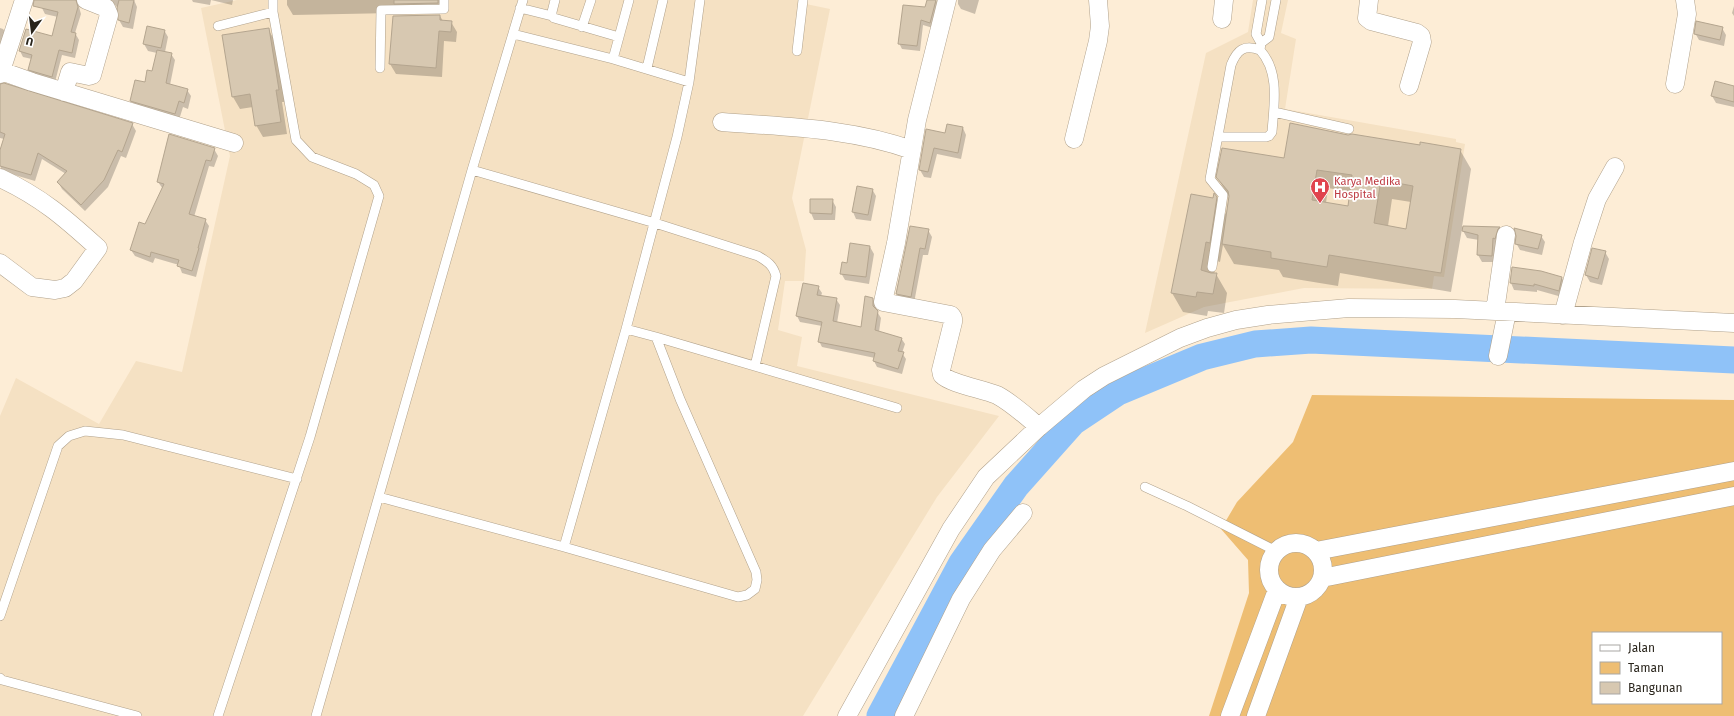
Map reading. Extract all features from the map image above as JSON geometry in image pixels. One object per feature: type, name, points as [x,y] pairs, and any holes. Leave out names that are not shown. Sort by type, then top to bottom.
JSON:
[{"type":"street","points":[[24,0],[0,73],[234,142]]},
{"type":"street","points":[[64,92],[70,72],[90,76],[92,75],[109,15],[106,8],[86,0]]},
{"type":"street","points":[[947,0],[926,81],[884,302],[951,315],[953,322],[941,370],[942,374],[949,380],[997,396],[1007,401],[1039,427]]},
{"type":"street","points":[[1074,139],[1098,41],[1100,26],[1098,0]]},
{"type":"street","points":[[1222,19],[1224,0]]},
{"type":"street","points":[[1369,0],[1366,14],[1367,18],[1371,22],[1417,33],[1421,36],[1422,42],[1409,86]]},
{"type":"street","points":[[1675,84],[1688,14],[1685,0]]},
{"type":"street","points":[[722,122],[842,132],[894,143],[912,150]]},
{"type":"street","points":[[1563,314],[1583,242],[1597,199],[1615,167]]},
{"type":"street","points":[[0,263],[32,287],[56,290],[65,288],[74,281],[98,248],[56,210],[26,190],[2,183]]},
{"type":"street","points":[[1498,355],[1502,336],[1501,312],[1506,235]]},
{"type":"street","points":[[847,716],[951,529],[986,477],[1039,427],[1084,389],[1104,376],[1180,338],[1236,320],[1268,315],[1349,308],[1563,314],[1734,321]]},
{"type":"street","points":[[1316,551],[1734,471]]},
{"type":"street","points":[[1322,578],[1734,496]]},
{"type":"street","points":[[904,716],[961,599],[992,550],[1023,514]]},
{"type":"street","points":[[1288,544],[1303,544],[1316,551],[1323,564],[1322,578],[1313,591],[1298,597],[1287,596],[1277,590],[1270,578],[1269,564],[1276,551],[1288,544]]},
{"type":"street","points":[[1230,716],[1277,590]]},
{"type":"street","points":[[1256,716],[1298,597]]},
{"type":"lane","points":[[218,716],[297,479],[379,196],[374,185],[356,174],[312,156],[296,140],[273,12],[273,0]]},
{"type":"lane","points":[[380,68],[381,0]]},
{"type":"lane","points":[[382,10],[444,9],[444,0]]},
{"type":"lane","points":[[552,16],[555,0]]},
{"type":"lane","points":[[582,27],[591,0]]},
{"type":"lane","points":[[613,58],[629,0]]},
{"type":"lane","points":[[647,68],[663,0]]},
{"type":"lane","points":[[564,547],[626,329],[677,137],[689,82],[700,0]]},
{"type":"lane","points":[[797,51],[803,0]]},
{"type":"lane","points":[[1219,137],[1269,136],[1272,132],[1275,90],[1272,73],[1267,58],[1256,34],[1262,0]]},
{"type":"lane","points":[[1212,267],[1223,195],[1210,179],[1219,137],[1231,65],[1236,54],[1243,49],[1261,46],[1269,37],[1276,0]]},
{"type":"lane","points":[[316,716],[472,170],[522,4],[554,18],[619,37]]},
{"type":"lane","points":[[218,26],[273,12]]},
{"type":"lane","points":[[513,34],[613,58],[689,82]]},
{"type":"lane","points":[[1274,112],[1349,128]]},
{"type":"lane","points":[[472,170],[654,223],[758,256],[768,262],[774,268],[776,276],[755,366]]},
{"type":"lane","points":[[626,329],[897,408]]},
{"type":"lane","points":[[379,497],[564,547],[738,597],[746,595],[755,589],[757,580],[756,572],[680,400],[656,337]]},
{"type":"lane","points":[[0,616],[58,446],[69,436],[85,432],[123,435],[297,479]]},
{"type":"lane","points":[[1145,487],[1187,506],[1276,551]]},
{"type":"lane","points":[[0,678],[2,680],[137,716]]},
{"type":"shaded area","points":[[237,0],[806,0],[806,4],[830,9],[792,198],[806,250],[804,281],[785,281],[778,330],[802,337],[797,366],[999,416],[937,497],[803,716],[0,716],[0,416],[16,378],[99,424],[136,361],[182,372],[230,156],[201,8]]},
{"type":"shaded area","name":"Karya Medika Hospital","points":[[1253,0],[1288,0],[1281,33],[1296,39],[1285,109],[1456,139],[1456,142],[1465,144],[1444,277],[1434,276],[1432,289],[1304,288],[1204,307],[1145,333],[1206,53],[1248,32]]},
{"type":"green space","points":[[1312,395],[1734,400],[1734,716],[1209,716],[1249,593],[1248,560],[1221,529],[1237,502],[1293,442]]},
{"type":"building","points":[[34,0],[76,0],[78,7],[71,32],[76,33],[72,53],[59,50],[52,77],[28,70],[32,55],[19,51],[26,29],[52,36],[58,12],[33,6]]},
{"type":"building","points":[[119,0],[134,0],[129,23],[118,20],[117,8]]},
{"type":"building","points":[[394,0],[438,0],[438,3],[394,4]]},
{"type":"building","points":[[927,0],[936,0],[930,23],[921,20],[917,46],[898,44],[903,5],[925,7]]},
{"type":"building","points":[[440,15],[440,20],[452,21],[451,32],[439,31],[436,68],[389,64],[393,16]]},
{"type":"building","points":[[1696,21],[1723,27],[1720,40],[1694,34]]},
{"type":"building","points":[[147,26],[165,30],[161,48],[143,44]]},
{"type":"building","points":[[269,28],[279,90],[276,90],[281,122],[255,126],[250,94],[232,97],[222,35]]},
{"type":"building","points":[[157,50],[172,53],[166,83],[188,89],[184,103],[179,101],[175,114],[130,101],[135,80],[145,82],[147,70],[152,71]]},
{"type":"building","points":[[1715,81],[1734,86],[1734,102],[1711,96]]},
{"type":"building","points":[[4,83],[133,123],[122,152],[118,150],[104,180],[81,205],[57,182],[67,171],[38,153],[31,175],[0,166],[0,150],[5,134],[0,132],[0,84]]},
{"type":"building","points":[[1290,123],[1348,135],[1352,134],[1420,145],[1420,142],[1461,149],[1441,273],[1329,255],[1327,267],[1271,258],[1271,252],[1222,244],[1229,196],[1228,191],[1216,177],[1222,148],[1284,158]],"holes":[[[1317,170],[1352,175],[1348,206],[1312,200]],[[1381,180],[1413,186],[1406,229],[1374,223]]]},
{"type":"building","points":[[947,124],[963,127],[958,153],[934,148],[928,172],[919,170],[926,129],[945,133]]},
{"type":"building","points":[[169,134],[215,148],[211,161],[206,160],[189,214],[206,219],[192,271],[177,266],[179,260],[151,252],[150,257],[130,250],[139,222],[145,224],[164,184],[157,182]]},
{"type":"building","points":[[857,186],[873,189],[868,215],[852,212]]},
{"type":"building","points":[[1214,193],[1217,197],[1210,243],[1206,242],[1201,270],[1217,273],[1213,294],[1197,292],[1196,297],[1171,293],[1191,194],[1213,198]]},
{"type":"building","points":[[810,199],[833,199],[832,214],[810,213]]},
{"type":"building","points":[[910,226],[929,229],[925,249],[920,248],[911,297],[896,294]]},
{"type":"building","points":[[1463,226],[1500,227],[1495,239],[1493,238],[1492,256],[1477,255],[1478,235],[1462,231]]},
{"type":"building","points":[[1514,228],[1542,235],[1538,249],[1515,244],[1516,236]]},
{"type":"building","points":[[850,243],[870,246],[866,277],[840,274],[842,262],[847,263]]},
{"type":"building","points":[[1592,248],[1606,251],[1598,279],[1585,275]]},
{"type":"building","points":[[1512,267],[1541,271],[1562,277],[1559,291],[1534,284],[1534,286],[1510,283]]},
{"type":"building","points":[[803,283],[819,286],[817,295],[837,298],[833,321],[861,327],[865,296],[873,298],[873,306],[878,311],[875,330],[902,338],[898,351],[904,352],[898,369],[873,361],[875,353],[818,342],[822,322],[796,316]]},
{"type":"waterway","points":[[880,716],[962,563],[1016,486],[1073,422],[1118,392],[1202,357],[1255,344],[1311,340],[1734,360]]},
{"type":"place","name":"Karya Medika Hospital","points":[[1320,204]]}]
